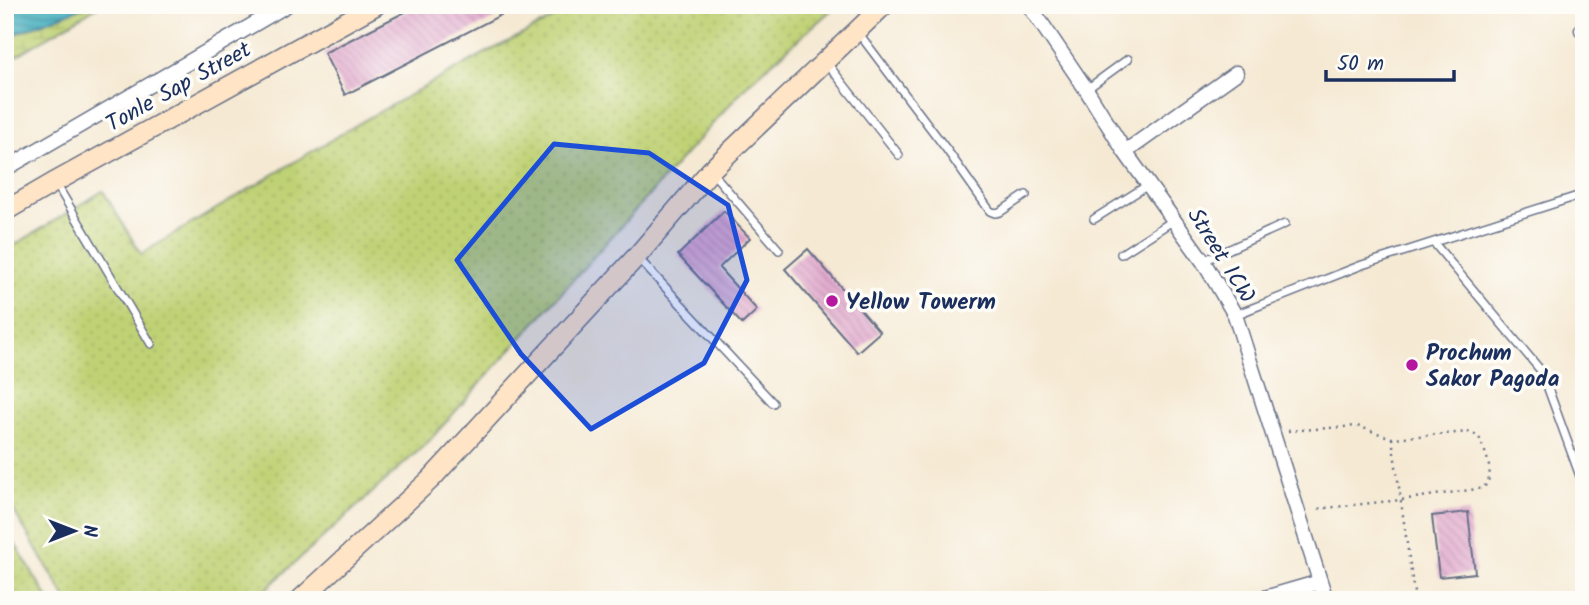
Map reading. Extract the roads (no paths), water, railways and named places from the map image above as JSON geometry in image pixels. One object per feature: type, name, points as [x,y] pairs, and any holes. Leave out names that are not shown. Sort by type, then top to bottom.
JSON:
[{"type":"street","points":[[5,169],[287,5]]},
{"type":"street","name":"Tonle Sap Street","points":[[5,211],[376,5]]},
{"type":"street","points":[[300,600],[431,479],[636,256],[711,170],[884,5]]},
{"type":"street","name":"Street 1CW","points":[[1029,5],[1125,152],[1203,261],[1235,315],[1326,600]]},
{"type":"street","points":[[1125,152],[1236,73]]},
{"type":"street","points":[[1258,600],[1321,582]]},
{"type":"lane","points":[[1581,5],[1583,32]]},
{"type":"lane","points":[[856,31],[990,211],[1000,212],[1026,195]]},
{"type":"lane","points":[[1086,89],[1128,59]]},
{"type":"lane","points":[[826,62],[899,155]]},
{"type":"lane","points":[[711,170],[779,250]]},
{"type":"lane","points":[[55,182],[151,345]]},
{"type":"lane","points":[[1094,219],[1149,184]]},
{"type":"lane","points":[[1235,315],[1362,265],[1584,194]]},
{"type":"lane","points":[[1121,254],[1174,219]]},
{"type":"lane","points":[[1203,261],[1285,224]]},
{"type":"lane","points":[[1434,243],[1542,372],[1584,487]]},
{"type":"lane","points":[[636,256],[773,403]]},
{"type":"lane","points":[[1575,466],[1584,462]]},
{"type":"water","points":[[5,5],[88,5],[5,38]]},
{"type":"place","name":"Yellow Towerm","points":[[832,301]]},
{"type":"place","name":"Prochum Sakor Pagoda","points":[[1412,365]]}]
